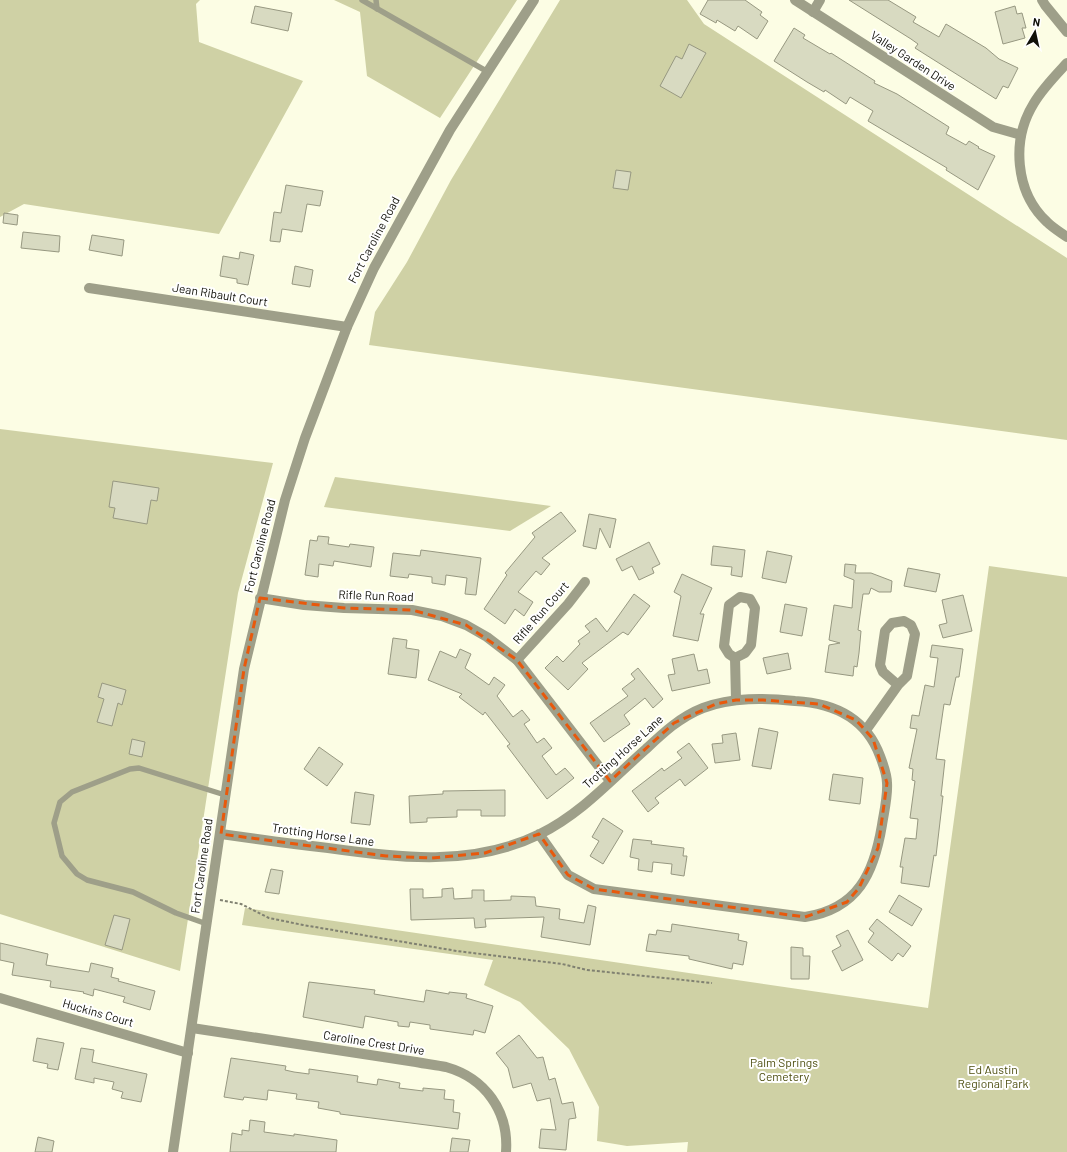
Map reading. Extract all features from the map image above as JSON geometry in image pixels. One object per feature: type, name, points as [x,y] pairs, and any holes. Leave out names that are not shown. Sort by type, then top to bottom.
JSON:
[{"type":"street","name":"Fort Caroline Road","points":[[173,1152],[221,834],[225,795],[244,669],[285,500],[305,438],[347,327],[370,275],[450,130],[534,0]]},
{"type":"street","name":"Valley Garden Drive","points":[[795,0],[993,127],[1021,135]]},
{"type":"street","points":[[813,12],[820,0]]},
{"type":"street","points":[[1042,0],[1044,5],[1067,32]]},
{"type":"street","points":[[1067,63],[1055,74],[1034,102],[1025,120],[1021,135],[1019,153],[1023,182],[1029,197],[1047,222],[1067,236]]},
{"type":"street","name":"Jean Ribault Court","points":[[89,288],[347,327]]},
{"type":"street","name":"Rifle Run Court","points":[[517,660],[568,604],[585,582]]},
{"type":"street","points":[[740,597],[750,599],[755,608],[751,645],[745,653],[735,658],[729,654],[724,646],[729,605],[740,597]]},
{"type":"street","name":"Rifle Run Road","points":[[260,598],[304,605],[412,610],[442,616],[466,625],[487,637],[517,660],[610,781]]},
{"type":"street","points":[[866,730],[898,685],[907,676],[915,634],[911,625],[904,622],[892,623],[886,631],[880,665],[883,672],[898,685]]},
{"type":"street","points":[[735,658],[736,700]]},
{"type":"street","name":"Trotting Horse Lane","points":[[221,834],[386,856],[432,858],[462,857],[484,853],[539,834],[567,818],[674,723],[702,709],[736,700],[796,701],[820,704],[839,710],[856,720],[873,739],[879,752],[887,783],[878,848],[872,867],[859,888],[847,902],[825,912],[805,918],[594,889],[568,876],[539,834]]},
{"type":"street","name":"Huckins Court","points":[[0,998],[188,1053]]},
{"type":"street","name":"Caroline Crest Drive","points":[[192,1028],[416,1062],[446,1067],[462,1073],[477,1082],[499,1109],[505,1126],[506,1149]]},
{"type":"lane","points":[[362,0],[488,72]]},
{"type":"lane","points":[[376,0],[377,9]]},
{"type":"lane","points":[[207,924],[176,913],[140,895],[87,880],[77,874],[62,856],[54,823],[60,802],[72,792],[130,769],[138,768],[225,795]]},
{"type":"path","points":[[211,899],[241,904],[269,918],[457,951],[562,964],[587,970],[712,983]]},
{"type":"highlighted area","points":[[260,598],[344,608],[412,610],[466,625],[517,660],[610,781],[674,723],[716,704],[736,700],[763,700],[819,704],[856,720],[873,739],[887,783],[878,848],[859,888],[847,902],[805,917],[594,889],[568,875],[539,834],[485,853],[432,858],[386,856],[221,834],[244,669]]},
{"type":"green space","points":[[0,0],[200,0],[196,4],[199,42],[303,81],[219,234],[24,204],[0,217]]},
{"type":"green space","points":[[334,0],[517,0],[440,118],[367,76],[360,12]]},
{"type":"green space","points":[[560,0],[687,0],[704,24],[1067,258],[1067,440],[369,345],[375,312],[407,262],[451,180]]},
{"type":"green space","points":[[0,429],[273,463],[238,593],[180,971],[0,914]]},
{"type":"green space","points":[[335,477],[551,506],[510,531],[324,507]]},
{"type":"green space","points":[[989,566],[1067,577],[1067,1152],[687,1152],[688,1142],[627,1146],[597,1141],[599,1107],[569,1049],[520,1002],[484,985],[493,960],[242,925],[245,908],[928,1008]]},
{"type":"building","points":[[708,0],[745,0],[762,12],[760,15],[768,21],[757,39],[738,26],[735,31],[717,20],[716,23],[700,14]]},
{"type":"building","points":[[849,0],[888,0],[916,17],[913,22],[939,37],[946,24],[986,48],[999,59],[1018,68],[1008,88],[1003,86],[996,99],[915,48],[918,44]]},
{"type":"building","points":[[255,6],[292,13],[288,31],[251,23]]},
{"type":"building","points":[[1015,6],[1017,14],[1022,13],[1026,28],[1022,28],[1025,38],[1003,44],[995,12]]},
{"type":"building","points":[[794,28],[805,35],[803,38],[830,54],[831,53],[875,81],[874,83],[897,94],[949,127],[946,134],[966,145],[969,141],[979,147],[978,148],[995,156],[978,190],[946,170],[947,168],[868,121],[873,111],[850,97],[846,104],[825,90],[824,92],[774,61]]},
{"type":"building","points":[[689,44],[706,53],[681,98],[660,86],[676,56],[682,59]]},
{"type":"building","points":[[616,170],[631,172],[628,190],[613,188]]},
{"type":"building","points":[[286,185],[323,191],[320,206],[307,204],[302,232],[282,229],[280,242],[270,241],[274,212],[281,213]]},
{"type":"building","points":[[4,213],[18,215],[17,225],[3,223]]},
{"type":"building","points":[[23,232],[60,236],[59,252],[21,248]]},
{"type":"building","points":[[92,235],[124,240],[122,256],[89,250]]},
{"type":"building","points":[[240,252],[254,255],[248,285],[237,283],[237,279],[220,276],[223,256],[239,259]]},
{"type":"building","points":[[295,266],[313,270],[310,287],[292,284]]},
{"type":"building","points":[[113,481],[159,488],[157,501],[151,500],[147,524],[113,518],[115,508],[109,507]]},
{"type":"building","points":[[561,512],[576,531],[542,558],[550,564],[541,575],[536,571],[518,592],[533,602],[524,616],[515,609],[505,624],[484,609],[507,575],[505,573],[535,537],[532,533]]},
{"type":"building","points":[[589,514],[616,519],[610,548],[600,528],[596,549],[583,546]]},
{"type":"building","points":[[318,536],[329,537],[328,544],[349,547],[350,544],[374,547],[371,567],[334,561],[333,566],[319,564],[318,577],[305,575],[310,540],[317,541]]},
{"type":"building","points":[[649,542],[660,564],[652,568],[654,573],[639,580],[632,566],[622,571],[616,559]]},
{"type":"building","points":[[713,546],[745,550],[742,577],[731,575],[732,567],[711,565]]},
{"type":"building","points":[[421,550],[481,558],[476,595],[465,594],[467,578],[446,575],[445,585],[432,583],[432,577],[409,574],[408,578],[390,576],[393,553],[420,556]]},
{"type":"building","points":[[767,551],[792,556],[786,583],[762,578]]},
{"type":"building","points":[[845,564],[856,565],[855,573],[871,573],[892,581],[891,592],[879,592],[871,588],[869,594],[863,594],[858,630],[861,631],[859,653],[857,667],[854,666],[853,676],[825,672],[829,645],[840,643],[829,640],[834,605],[852,608],[854,580],[844,576]]},
{"type":"building","points":[[908,568],[940,574],[936,592],[904,586]]},
{"type":"building","points":[[682,574],[712,588],[700,614],[704,614],[698,641],[673,636],[681,596],[674,592]]},
{"type":"building","points":[[634,594],[650,606],[628,635],[623,632],[582,663],[588,669],[568,690],[545,668],[557,656],[563,662],[580,644],[578,641],[590,632],[585,626],[596,618],[607,632]]},
{"type":"building","points":[[963,595],[972,631],[943,638],[939,625],[947,623],[942,600]]},
{"type":"building","points":[[785,604],[807,608],[802,636],[780,632]]},
{"type":"building","points":[[393,638],[407,640],[406,648],[419,650],[416,678],[388,674]]},
{"type":"building","points":[[932,645],[963,649],[959,677],[956,677],[950,705],[944,704],[936,759],[945,760],[941,796],[943,796],[936,856],[934,855],[929,887],[901,883],[903,867],[900,867],[905,838],[916,839],[918,819],[910,818],[915,781],[912,780],[913,769],[909,768],[917,729],[910,728],[912,715],[919,716],[925,685],[934,687],[938,658],[930,657]]},
{"type":"building","points":[[460,649],[471,654],[465,668],[489,685],[494,677],[505,685],[497,696],[513,717],[522,710],[530,720],[524,724],[537,743],[544,738],[552,748],[542,756],[556,775],[565,768],[574,778],[547,799],[507,746],[510,744],[485,712],[483,715],[459,697],[462,694],[428,680],[440,651],[456,658]]},
{"type":"building","points":[[788,653],[791,669],[767,674],[763,658]]},
{"type":"building","points":[[694,654],[698,671],[707,669],[710,683],[672,691],[668,675],[675,674],[672,659]]},
{"type":"building","points":[[638,668],[663,699],[653,708],[645,698],[624,715],[630,724],[604,742],[590,723],[628,696],[622,689],[635,679],[631,674]]},
{"type":"building","points":[[102,683],[126,690],[122,705],[118,703],[112,726],[97,722],[104,699],[98,697]]},
{"type":"building","points":[[759,728],[778,732],[771,769],[752,766]]},
{"type":"building","points":[[736,733],[740,760],[715,763],[712,744],[723,743],[722,735]]},
{"type":"building","points":[[132,739],[145,742],[142,757],[129,754]]},
{"type":"building","points":[[689,743],[708,768],[685,786],[680,779],[655,798],[659,803],[648,812],[632,791],[662,768],[664,771],[682,758],[677,752]]},
{"type":"building","points":[[319,747],[343,764],[327,786],[304,769]]},
{"type":"building","points":[[833,774],[863,778],[860,804],[829,800]]},
{"type":"building","points":[[505,790],[505,816],[481,816],[481,810],[457,810],[457,817],[427,818],[427,822],[410,823],[409,796],[443,794],[443,791]]},
{"type":"building","points":[[355,792],[374,795],[370,825],[351,823]]},
{"type":"building","points":[[603,818],[623,831],[603,864],[590,856],[599,841],[592,837]]},
{"type":"building","points":[[633,839],[652,841],[651,844],[684,848],[683,856],[687,856],[684,876],[671,874],[672,864],[653,862],[652,872],[638,870],[639,859],[630,857]]},
{"type":"building","points":[[271,869],[283,871],[279,894],[265,892]]},
{"type":"building","points":[[453,888],[454,899],[472,898],[472,890],[484,890],[484,901],[511,900],[511,896],[535,897],[536,906],[560,909],[559,919],[584,923],[588,905],[596,907],[590,945],[541,937],[544,917],[485,919],[486,927],[475,928],[474,918],[411,920],[410,889],[423,889],[423,898],[442,897],[442,889]]},
{"type":"building","points":[[899,895],[922,909],[912,926],[889,912]]},
{"type":"building","points":[[114,915],[130,919],[122,950],[105,945]]},
{"type":"building","points":[[877,919],[911,946],[903,957],[898,953],[892,961],[868,942],[874,933],[869,929]]},
{"type":"building","points":[[672,924],[739,934],[738,940],[747,942],[743,965],[733,963],[732,969],[689,959],[689,956],[646,951],[649,934],[656,935],[657,930],[671,932]]},
{"type":"building","points":[[848,930],[863,960],[842,971],[832,951],[841,946],[836,936]]},
{"type":"building","points":[[0,943],[48,954],[46,965],[89,972],[91,963],[113,968],[111,977],[119,979],[118,981],[155,991],[150,1010],[123,1002],[125,997],[94,989],[93,996],[83,993],[84,992],[50,987],[51,981],[12,975],[14,963],[0,960]]},
{"type":"building","points":[[791,947],[803,948],[803,956],[810,956],[809,979],[791,979]]},
{"type":"building","points":[[309,982],[375,990],[374,994],[424,1002],[426,990],[449,994],[449,992],[467,994],[466,998],[493,1006],[485,1033],[474,1030],[473,1035],[430,1029],[430,1025],[410,1022],[409,1027],[398,1026],[398,1022],[365,1016],[363,1028],[303,1017]]},
{"type":"building","points":[[519,1035],[537,1058],[543,1057],[549,1080],[555,1078],[562,1104],[573,1102],[576,1118],[569,1119],[566,1150],[539,1148],[541,1129],[556,1130],[550,1098],[537,1101],[531,1083],[513,1088],[508,1068],[496,1053]]},
{"type":"building","points":[[37,1038],[64,1043],[58,1070],[47,1068],[48,1064],[33,1061]]},
{"type":"building","points":[[81,1048],[94,1050],[92,1062],[147,1074],[141,1102],[121,1098],[123,1092],[112,1089],[114,1082],[94,1078],[94,1083],[75,1079]]},
{"type":"building","points":[[231,1058],[286,1066],[285,1070],[294,1072],[309,1074],[309,1069],[358,1076],[357,1082],[377,1085],[378,1079],[400,1083],[399,1088],[423,1091],[423,1088],[445,1090],[444,1099],[454,1100],[453,1112],[460,1113],[458,1129],[340,1114],[340,1112],[318,1108],[319,1102],[296,1099],[297,1094],[268,1090],[267,1100],[244,1097],[243,1100],[224,1097]]},
{"type":"building","points":[[250,1120],[265,1122],[264,1132],[294,1136],[294,1134],[337,1140],[336,1152],[230,1152],[232,1133],[242,1135],[242,1130],[249,1131]]},
{"type":"building","points":[[38,1137],[54,1141],[52,1152],[35,1152]]},
{"type":"building","points":[[452,1138],[470,1140],[468,1152],[450,1152]]},
{"type":"park label","name":"Palm Springs Cemetery","points":[[784,1070]]},
{"type":"park label","name":"Ed Austin Regional Park","points":[[993,1077]]}]
